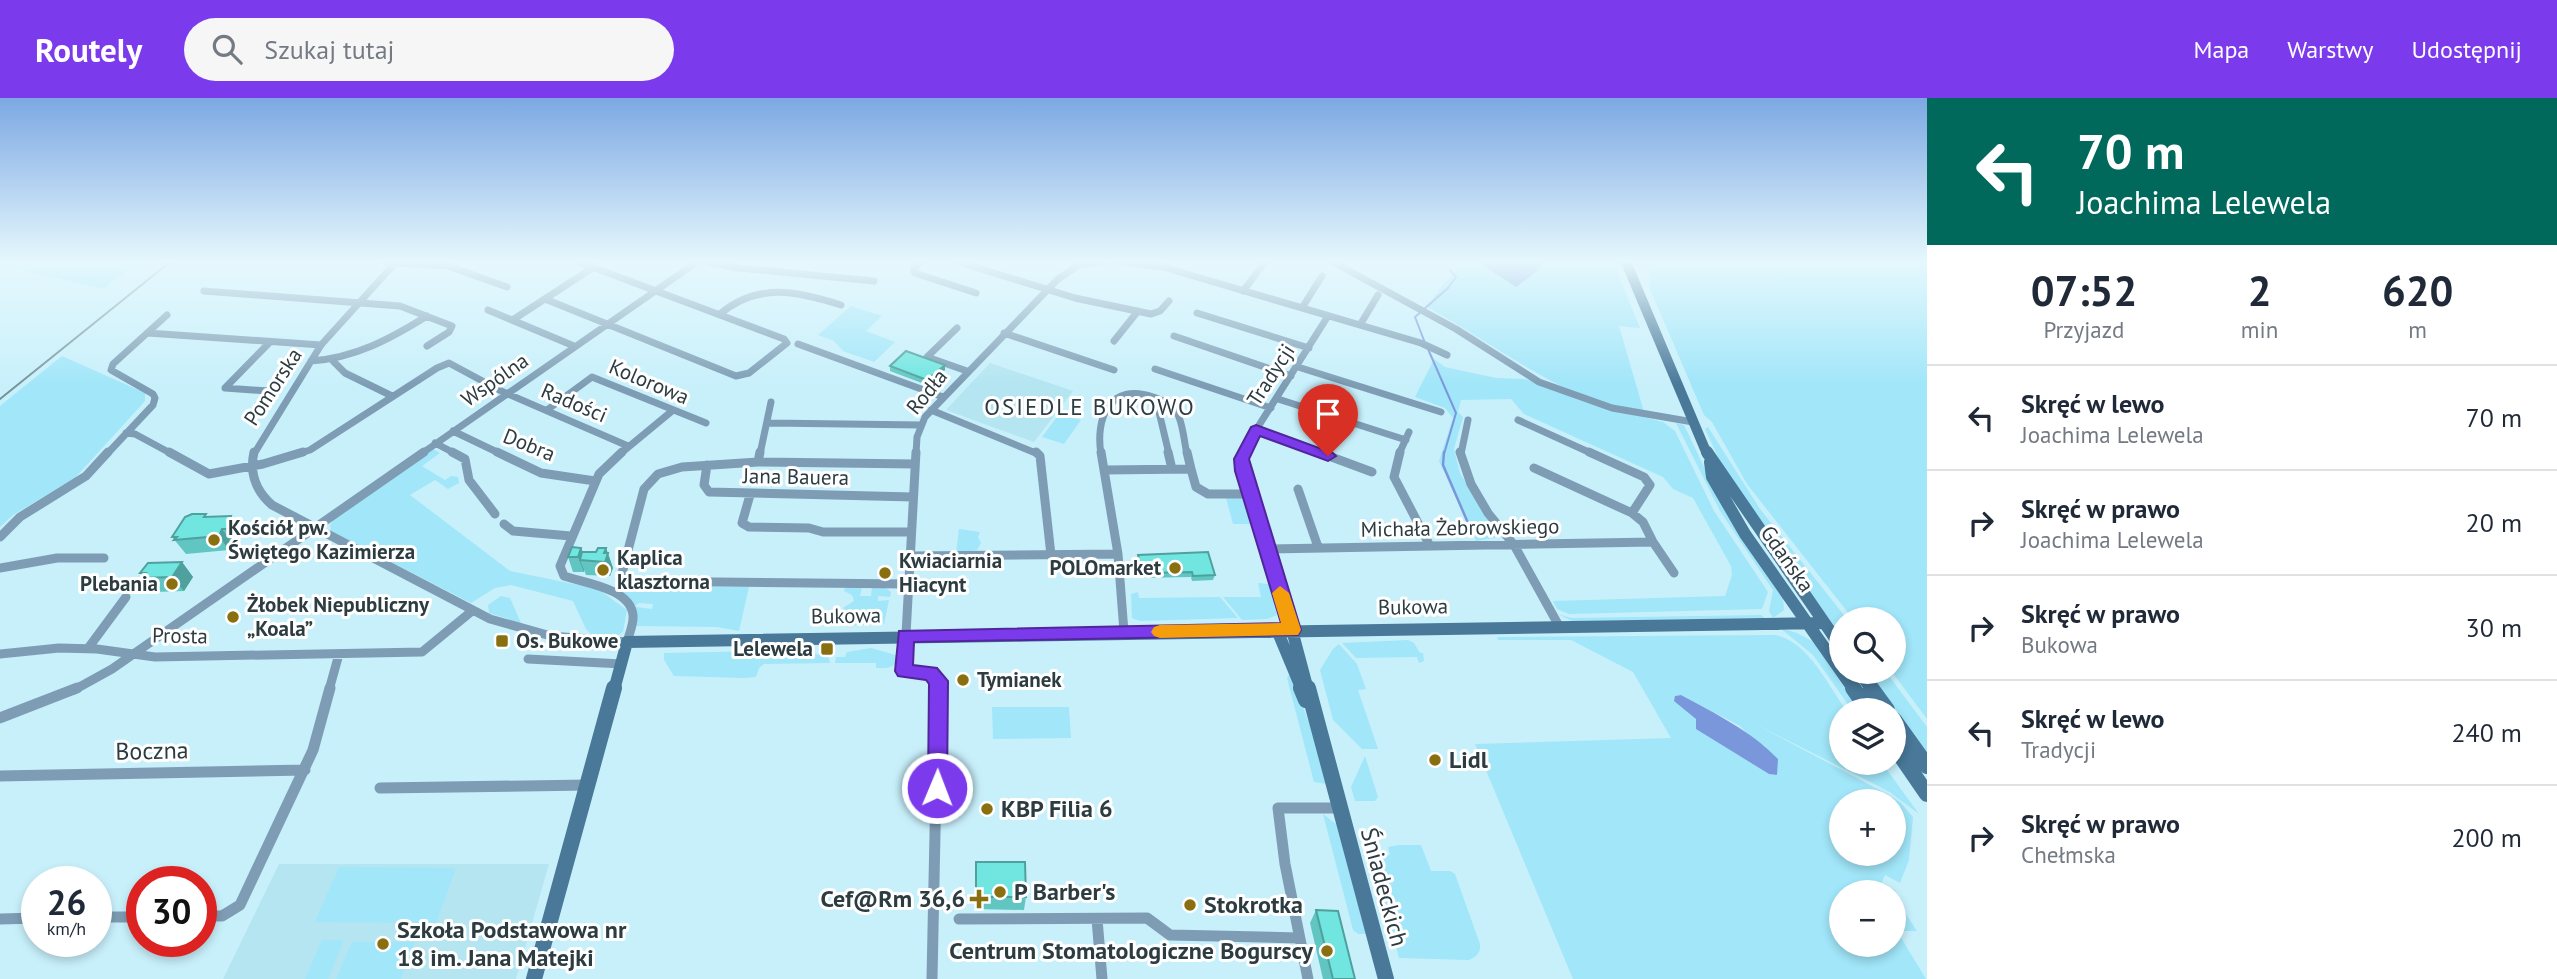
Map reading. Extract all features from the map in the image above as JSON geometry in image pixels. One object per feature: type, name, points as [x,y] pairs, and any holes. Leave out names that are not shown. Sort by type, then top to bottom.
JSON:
[{"type":"street","name":"Pomorska","points":[[251,466],[259,439],[321,345],[359,303]]},
{"type":"street","points":[[371,303],[400,306],[452,328],[427,346]]},
{"type":"street","points":[[513,320],[539,303]]},
{"type":"street","points":[[555,303],[736,376],[749,373],[787,343],[784,339],[691,303]]},
{"type":"street","name":"Wspólna","points":[[0,718],[64,695],[135,653],[637,303]]},
{"type":"street","points":[[720,314],[735,303]]},
{"type":"street","name":"Rodła","points":[[932,979],[939,681],[931,673],[904,671],[909,556],[920,425],[967,371],[1033,303]]},
{"type":"street","points":[[1100,303],[1156,313],[1167,303]]},
{"type":"street","name":"Rodła","points":[[1285,303],[1421,343],[1447,355]]},
{"type":"street","points":[[1302,308],[1305,303]]},
{"type":"street","points":[[1360,325],[1373,303]]},
{"type":"street","points":[[1408,303],[1456,329],[1539,382],[1612,408],[1693,422]]},
{"type":"street","name":"Gdańska","points":[[1643,303],[1709,458],[1829,630]]},
{"type":"street","points":[[488,310],[574,346]]},
{"type":"street","points":[[1114,341],[1138,311]]},
{"type":"street","points":[[1197,313],[1309,348]]},
{"type":"street","points":[[0,537],[20,517],[86,475],[153,405],[155,398],[114,374],[111,367],[166,315]]},
{"type":"street","points":[[311,361],[333,361],[384,342],[427,316]]},
{"type":"street","name":"Tradycji","points":[[1284,630],[1267,549],[1241,459],[1255,427],[1278,399],[1328,316]]},
{"type":"street","points":[[957,328],[927,357],[967,371]]},
{"type":"street","points":[[148,332],[321,345]]},
{"type":"street","points":[[1004,333],[1114,370]]},
{"type":"street","points":[[1174,336],[1291,376]]},
{"type":"street","points":[[268,391],[225,388],[270,342]]},
{"type":"street","points":[[798,344],[943,397]]},
{"type":"street","points":[[333,361],[345,373],[392,396]]},
{"type":"street","name":"Radości","points":[[392,396],[449,363],[507,393],[628,446]]},
{"type":"street","points":[[1298,367],[1441,412]]},
{"type":"street","points":[[1155,369],[1271,408]]},
{"type":"street","name":"Kolorowa","points":[[547,410],[592,377],[706,423]]},
{"type":"street","points":[[1124,632],[1118,554],[1098,426],[1109,406],[1126,394],[1144,394],[1160,400],[1177,412],[1196,487],[1208,495],[1250,494]]},
{"type":"street","points":[[126,433],[135,435],[209,474],[294,456],[310,450],[392,396]]},
{"type":"street","points":[[1278,399],[1407,436],[1396,460],[1394,477],[1430,546]]},
{"type":"street","points":[[1160,400],[1158,408],[1172,469]]},
{"type":"street","points":[[758,463],[769,423],[771,402]]},
{"type":"street","points":[[931,410],[1033,450],[1040,456],[1051,555]]},
{"type":"street","points":[[534,979],[622,664],[633,613],[628,604],[598,584],[568,579],[561,573],[561,566],[594,481],[628,446],[672,411]]},
{"type":"street","points":[[1468,419],[1460,451],[1465,469],[1488,513],[1514,545],[1559,626]]},
{"type":"street","points":[[1518,420],[1647,480],[1649,488],[1632,513]]},
{"type":"street","points":[[769,423],[920,425]]},
{"type":"street","points":[[1255,427],[1372,472]]},
{"type":"street","name":"Dobra","points":[[453,431],[541,473],[594,481]]},
{"type":"street","points":[[435,443],[466,459],[468,480],[495,514]]},
{"type":"street","name":"Gdańska","points":[[1709,458],[1712,477],[1732,513],[1859,698]]},
{"type":"street","points":[[908,584],[620,581],[644,489],[657,474],[676,467],[758,463],[915,464]]},
{"type":"street","name":"Jana Bauera","points":[[707,465],[704,485],[709,492],[913,497]]},
{"type":"street","points":[[251,466],[255,485],[265,499],[281,511],[314,528]]},
{"type":"street","name":"Michała Żebrowskiego","points":[[1534,468],[1632,513],[1643,522],[1674,573]]},
{"type":"street","points":[[1105,470],[1191,469]]},
{"type":"street","points":[[1298,489],[1318,547]]},
{"type":"street","points":[[750,495],[743,523],[749,527],[809,528],[823,532],[911,532]]},
{"type":"street","points":[[503,524],[513,531],[572,536]]},
{"type":"street","name":"Bukowa","points":[[314,528],[472,611],[510,626],[551,636],[627,642],[1823,622]]},
{"type":"street","name":"Michała Żebrowskiego","points":[[1267,549],[1653,542]]},
{"type":"street","points":[[909,556],[1118,554]]},
{"type":"street","points":[[0,568],[57,558],[104,558]]},
{"type":"street","points":[[89,647],[126,597]]},
{"type":"street","name":"Prosta","points":[[0,654],[89,647],[155,657],[425,651],[472,611]]},
{"type":"street","name":"Śniadeckich","points":[[1284,630],[1320,732],[1386,979]]},
{"type":"street","points":[[217,916],[233,911],[245,895],[305,770],[339,654]]},
{"type":"street","points":[[528,660],[622,664]]},
{"type":"street","points":[[1906,737],[1927,766]]},
{"type":"street","points":[[1906,763],[1927,794]]},
{"type":"street","name":"Boczna","points":[[0,776],[305,770]]},
{"type":"street","points":[[380,788],[587,785]]},
{"type":"street","name":"Śniadeckich","points":[[1308,979],[1278,808],[1339,808]]},
{"type":"street","points":[[0,919],[21,918]]},
{"type":"street","points":[[959,919],[1147,918],[1170,935],[1299,938]]},
{"type":"street","points":[[1097,919],[1102,979]]},
{"type":"shaded area","points":[[1430,303],[1630,303],[1640,328],[1619,326],[1644,412],[1597,402],[1570,390],[1427,307]]},
{"type":"shaded area","points":[[1656,303],[1927,303],[1927,719],[1901,684],[1906,684],[1906,607],[1844,607],[1747,484],[1712,422],[1704,415]]},
{"type":"shaded area","points":[[851,306],[882,316],[866,331],[895,342],[874,362],[843,351],[834,341],[818,335]]},
{"type":"shaded area","points":[[62,356],[145,393],[145,401],[75,478],[13,515],[0,527],[0,406]]},
{"type":"shaded area","points":[[1434,359],[1445,367],[1496,378],[1525,379],[1582,401],[1663,422],[1675,431],[1714,511],[1768,592],[1762,609],[1569,614],[1557,609],[1553,601],[1725,596],[1732,575],[1731,566],[1693,498],[1673,489],[1663,477],[1524,414],[1511,399],[1461,400],[1458,412],[1463,417],[1454,449],[1460,473],[1500,537],[1476,541],[1439,461],[1453,418],[1445,408],[1415,397]]},
{"type":"shaded area","points":[[990,363],[1073,391],[1034,442],[946,410]]},
{"type":"shaded area","points":[[1059,414],[1081,420],[1064,444],[1042,437]]},
{"type":"shaded area","points":[[1676,423],[1684,425],[1725,511],[1783,597],[1784,610],[1773,618],[1769,611],[1773,590],[1720,511]]},
{"type":"shaded area","points":[[1708,427],[1760,509],[1838,607],[1829,607],[1829,621],[1720,461],[1705,429]]},
{"type":"shaded area","points":[[433,449],[440,453],[422,466],[445,480],[451,476],[458,477],[459,483],[448,489],[435,480],[410,495],[510,571],[598,589],[627,610],[623,632],[617,636],[593,636],[586,629],[573,601],[511,585],[495,588],[471,603],[331,531],[330,525],[334,519]]},
{"type":"shaded area","points":[[1226,498],[1243,498],[1251,524],[1233,524]]},
{"type":"shaded area","points":[[959,529],[980,532],[978,537],[981,543],[977,550],[956,553]]},
{"type":"shaded area","points":[[1258,583],[1269,584],[1277,615],[1267,619],[1242,620],[1223,597],[1261,597]]},
{"type":"shaded area","points":[[620,587],[749,587],[739,631],[717,627],[636,626],[636,607],[652,609],[653,604],[639,603],[635,606],[617,591]]},
{"type":"shaded area","points":[[845,587],[862,587],[860,596],[871,596],[872,587],[886,588],[891,592],[890,597],[878,596],[878,601],[889,600],[884,624],[841,626],[843,608],[854,601],[852,595],[844,591]]},
{"type":"shaded area","points":[[1138,592],[1139,598],[1220,597],[1238,618],[1140,621],[1132,618],[1131,594]]},
{"type":"shaded area","points":[[501,596],[510,598],[521,623],[489,613],[488,605]]},
{"type":"shaded area","points":[[1558,614],[1571,618],[1761,615],[1765,618],[1572,621]]},
{"type":"shaded area","points":[[1780,628],[1814,642],[1829,665],[1829,678],[1813,655]]},
{"type":"shaded area","points":[[1775,635],[1797,646],[1816,665],[1838,698],[1829,698],[1829,761],[1753,723],[1829,763],[1829,775],[1851,775],[1878,789],[1829,789],[1829,866],[1906,866],[1906,809],[1913,817],[1909,860],[1901,880],[1885,875],[1883,880],[1829,880],[1829,957],[1906,957],[1906,946],[1926,979],[1573,979],[1475,744],[1671,738],[1633,672],[1571,640],[1498,640],[1497,637]],"holes":[[[1681,695],[1740,726],[1754,741],[1765,746],[1778,775],[1769,774],[1697,729],[1696,719],[1675,696]]]},
{"type":"shaded area","points":[[1408,640],[1423,653],[1424,661],[1419,663],[1417,657],[1356,658],[1342,643]]},
{"type":"shaded area","points":[[1339,644],[1357,664],[1366,689],[1358,690],[1378,749],[1362,749],[1333,720],[1320,670]]},
{"type":"shaded area","points":[[871,648],[899,656],[893,666],[887,668],[876,668],[876,663],[835,663],[836,657],[845,657],[847,652]]},
{"type":"shaded area","points":[[767,651],[828,655],[830,663],[764,664],[759,668],[756,677],[744,678],[674,676],[664,660],[664,653]]},
{"type":"shaded area","points":[[1290,673],[1311,728],[1326,784],[1314,782],[1287,678]]},
{"type":"shaded area","points":[[1834,684],[1842,684],[1851,698],[1843,698]]},
{"type":"shaded area","points":[[1874,684],[1895,684],[1905,698],[1884,698]]},
{"type":"shaded area","points":[[1681,695],[1732,724],[1768,749],[1778,759],[1777,775],[1769,774],[1696,729],[1696,719],[1674,701],[1675,696]]},
{"type":"shaded area","points":[[1906,699],[1927,727],[1927,757],[1906,728]]},
{"type":"shaded area","points":[[992,707],[1069,707],[1071,738],[993,739]]},
{"type":"shaded area","points":[[1365,756],[1378,797],[1375,801],[1355,801],[1351,787]]},
{"type":"shaded area","points":[[1856,775],[1891,775],[1901,789],[1884,789]]},
{"type":"shaded area","points":[[1906,796],[1919,814],[1906,804]]},
{"type":"shaded area","points":[[1323,814],[1336,824],[1366,934],[1358,934],[1353,930]]},
{"type":"shaded area","points":[[1421,845],[1431,871],[1450,871],[1455,874],[1480,944],[1479,952],[1474,957],[1469,960],[1399,958],[1374,867],[1381,866],[1379,858],[1372,858],[1373,855],[1390,855],[1388,847]]},
{"type":"shaded area","name":"Szkoła Podstawowa nr 18 im. Jana Matejki","points":[[279,864],[549,864],[516,979],[223,979]]},
{"type":"shaded area","points":[[339,867],[456,868],[436,923],[315,922]]},
{"type":"shaded area","points":[[1906,914],[1917,931],[1906,931]]},
{"type":"shaded area","points":[[322,940],[344,940],[328,979],[305,979]]},
{"type":"shaded area","points":[[352,942],[415,942],[401,979],[336,979]]},
{"type":"building","points":[[906,351],[945,365],[927,380],[890,366]]},
{"type":"building","points":[[206,514],[204,517],[231,516],[227,529],[222,529],[219,536],[174,540],[177,537],[172,537],[185,517]]},
{"type":"building","points":[[572,547],[581,548],[578,557],[568,557]]},
{"type":"building","points":[[598,548],[606,548],[604,553],[608,553],[605,562],[580,560],[582,552],[596,552]]},
{"type":"building","name":"POLOmarket","points":[[1208,552],[1215,575],[1193,576],[1192,572],[1142,573],[1138,555]]},
{"type":"building","points":[[182,562],[172,577],[143,578],[146,573],[140,573],[148,563]]},
{"type":"building","name":"P Barber's","points":[[976,862],[1025,862],[1026,897],[976,897]]},
{"type":"building","points":[[1316,910],[1338,911],[1355,979],[1333,979]]},
{"type":"waterway","points":[[1425,343],[1415,317],[1431,303]]},
{"type":"waterway","points":[[1428,349],[1456,413],[1444,454]]},
{"type":"waterway","points":[[1444,452],[1443,465],[1468,523],[1487,530]]},
{"type":"railway","points":[[0,399],[119,303]]},
{"type":"slow traffic","points":[[1160,632],[1292,630],[1280,593]]},
{"type":"place","name":"Kościół pw. Świętego Kazimierza","points":[[214,540]]},
{"type":"place","name":"POLOmarket","points":[[1175,568]]},
{"type":"place","name":"Kaplica klasztorna","points":[[603,570]]},
{"type":"place","name":"Kwiaciarnia Hiacynt","points":[[885,573]]},
{"type":"place","name":"Plebania","points":[[172,584]]},
{"type":"place","name":"Żłobek Niepubliczny „Koala”","points":[[233,617]]},
{"type":"place","name":"Os. Bukowe","points":[[502,641]]},
{"type":"place","name":"Lelewela","points":[[827,649]]},
{"type":"place","name":"Tymianek","points":[[963,680]]},
{"type":"place","name":"Lidl","points":[[1435,760]]},
{"type":"place","name":"KBP Filia 6","points":[[987,809]]},
{"type":"place","name":"P Barber's","points":[[1000,892]]},
{"type":"place","name":"Cef@Rm 36,6","points":[[979,899]]},
{"type":"place","name":"Stokrotka","points":[[1190,905]]},
{"type":"place","name":"Szkoła Podstawowa nr 18 im. Jana Matejki","points":[[383,944]]},
{"type":"place","name":"Centrum Stomatologiczne Bogurscy","points":[[1327,951]]},
{"type":"district","name":"OSIEDLE BUKOWO","points":[[1090,407]]},
{"type":"route","points":[[937,788],[939,681],[931,673],[904,671],[905,636],[1292,630],[1241,459],[1256,430],[1328,456]]}]
